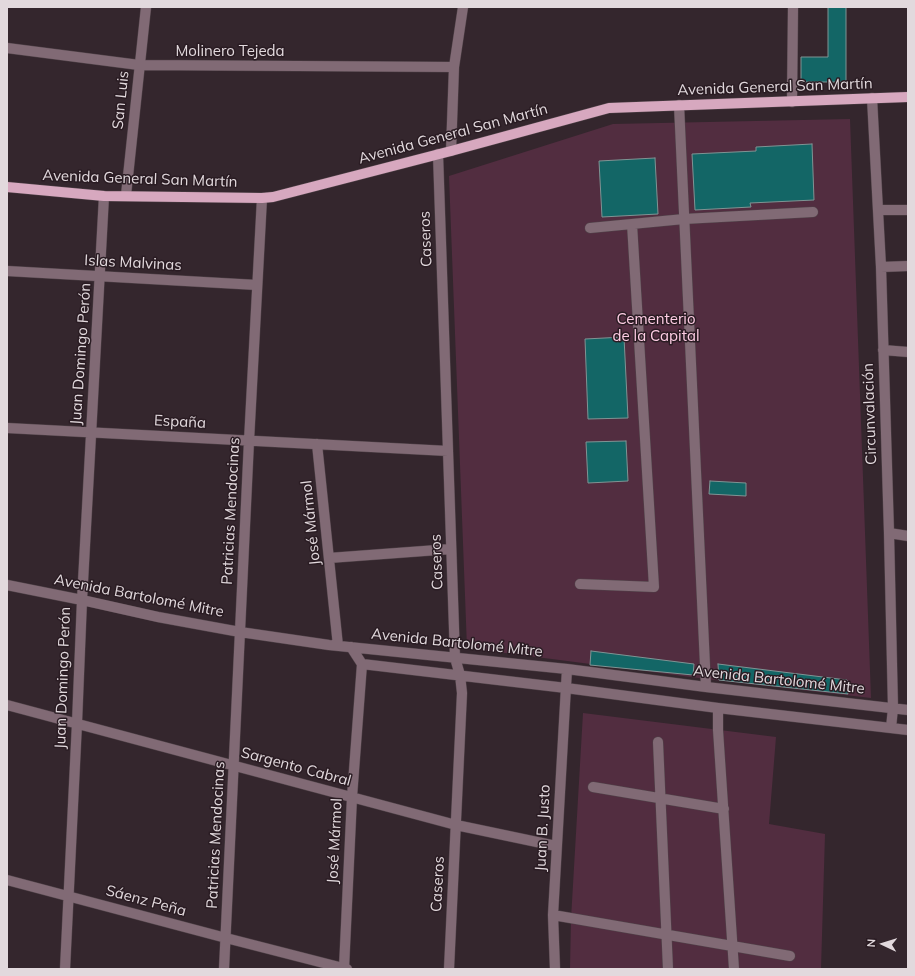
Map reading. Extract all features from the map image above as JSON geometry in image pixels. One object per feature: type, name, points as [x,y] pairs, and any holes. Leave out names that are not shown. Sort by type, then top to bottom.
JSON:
[{"type":"main road","name":"Avenida General San Martín","points":[[7,187],[104,196],[273,197],[609,108],[908,97]]},
{"type":"street","name":"San Luis","points":[[126,195],[146,7]]},
{"type":"street","points":[[451,151],[454,66],[463,7]]},
{"type":"street","points":[[792,102],[793,7]]},
{"type":"street","name":"Molinero Tejeda","points":[[7,48],[139,65],[454,66]]},
{"type":"street","name":"Circunvalación","points":[[872,98],[881,266],[893,708],[891,728]]},
{"type":"street","points":[[678,105],[706,687]]},
{"type":"street","name":"Caseros","points":[[438,154],[455,658],[460,675],[462,694],[449,969]]},
{"type":"street","name":"Juan Domingo Perón","points":[[65,969],[82,600],[101,276],[104,196]]},
{"type":"street","name":"Patricias Mendocinas","points":[[224,969],[262,198]]},
{"type":"street","points":[[878,210],[908,210]]},
{"type":"street","points":[[590,228],[684,219],[813,212]]},
{"type":"street","points":[[580,584],[654,586],[632,224]]},
{"type":"street","points":[[881,266],[908,266]]},
{"type":"street","name":"Islas Malvinas","points":[[7,271],[257,285]]},
{"type":"street","points":[[883,350],[908,352]]},
{"type":"street","name":"España","points":[[7,428],[448,451]]},
{"type":"street","name":"José Mármol","points":[[317,444],[338,646]]},
{"type":"street","points":[[889,533],[908,536]]},
{"type":"street","points":[[329,558],[451,549]]},
{"type":"street","name":"Avenida Bartolomé Mitre","points":[[7,585],[158,617],[240,632],[338,646],[567,669],[706,687],[908,710]]},
{"type":"street","points":[[351,647],[362,664]]},
{"type":"street","name":"Avenida Bartolomé Mitre","points":[[362,664],[908,730]]},
{"type":"street","name":"José Mármol","points":[[345,969],[352,797],[362,664]]},
{"type":"street","name":"Juan B. Justo","points":[[555,969],[553,915],[567,669]]},
{"type":"street","name":"Sargento Cabral","points":[[7,705],[456,825],[556,846]]},
{"type":"street","points":[[718,708],[734,969]]},
{"type":"street","points":[[658,742],[668,969]]},
{"type":"street","points":[[593,787],[724,808]]},
{"type":"street","name":"Sáenz Peña","points":[[7,880],[345,969]]},
{"type":"street","points":[[553,915],[790,956]]},
{"type":"green space","name":"Cementerio de la Capital","points":[[850,119],[871,698],[706,679],[467,648],[449,176],[613,124]]},
{"type":"green space","points":[[583,713],[776,737],[769,824],[825,834],[821,969],[570,969],[571,919]]},
{"type":"building","points":[[828,7],[846,7],[846,82],[801,82],[801,57],[828,57]]},
{"type":"building","points":[[812,144],[814,200],[750,203],[751,207],[695,210],[692,154],[756,151],[756,147]]},
{"type":"building","points":[[655,158],[658,214],[602,217],[599,161]]},
{"type":"building","points":[[624,337],[628,418],[588,419],[585,339]]},
{"type":"building","points":[[626,441],[628,481],[588,483],[586,442]]},
{"type":"building","points":[[710,481],[746,483],[746,496],[709,494]]},
{"type":"building","points":[[591,651],[694,664],[693,675],[590,665]]},
{"type":"building","points":[[718,664],[847,680],[848,694],[719,680]]}]
